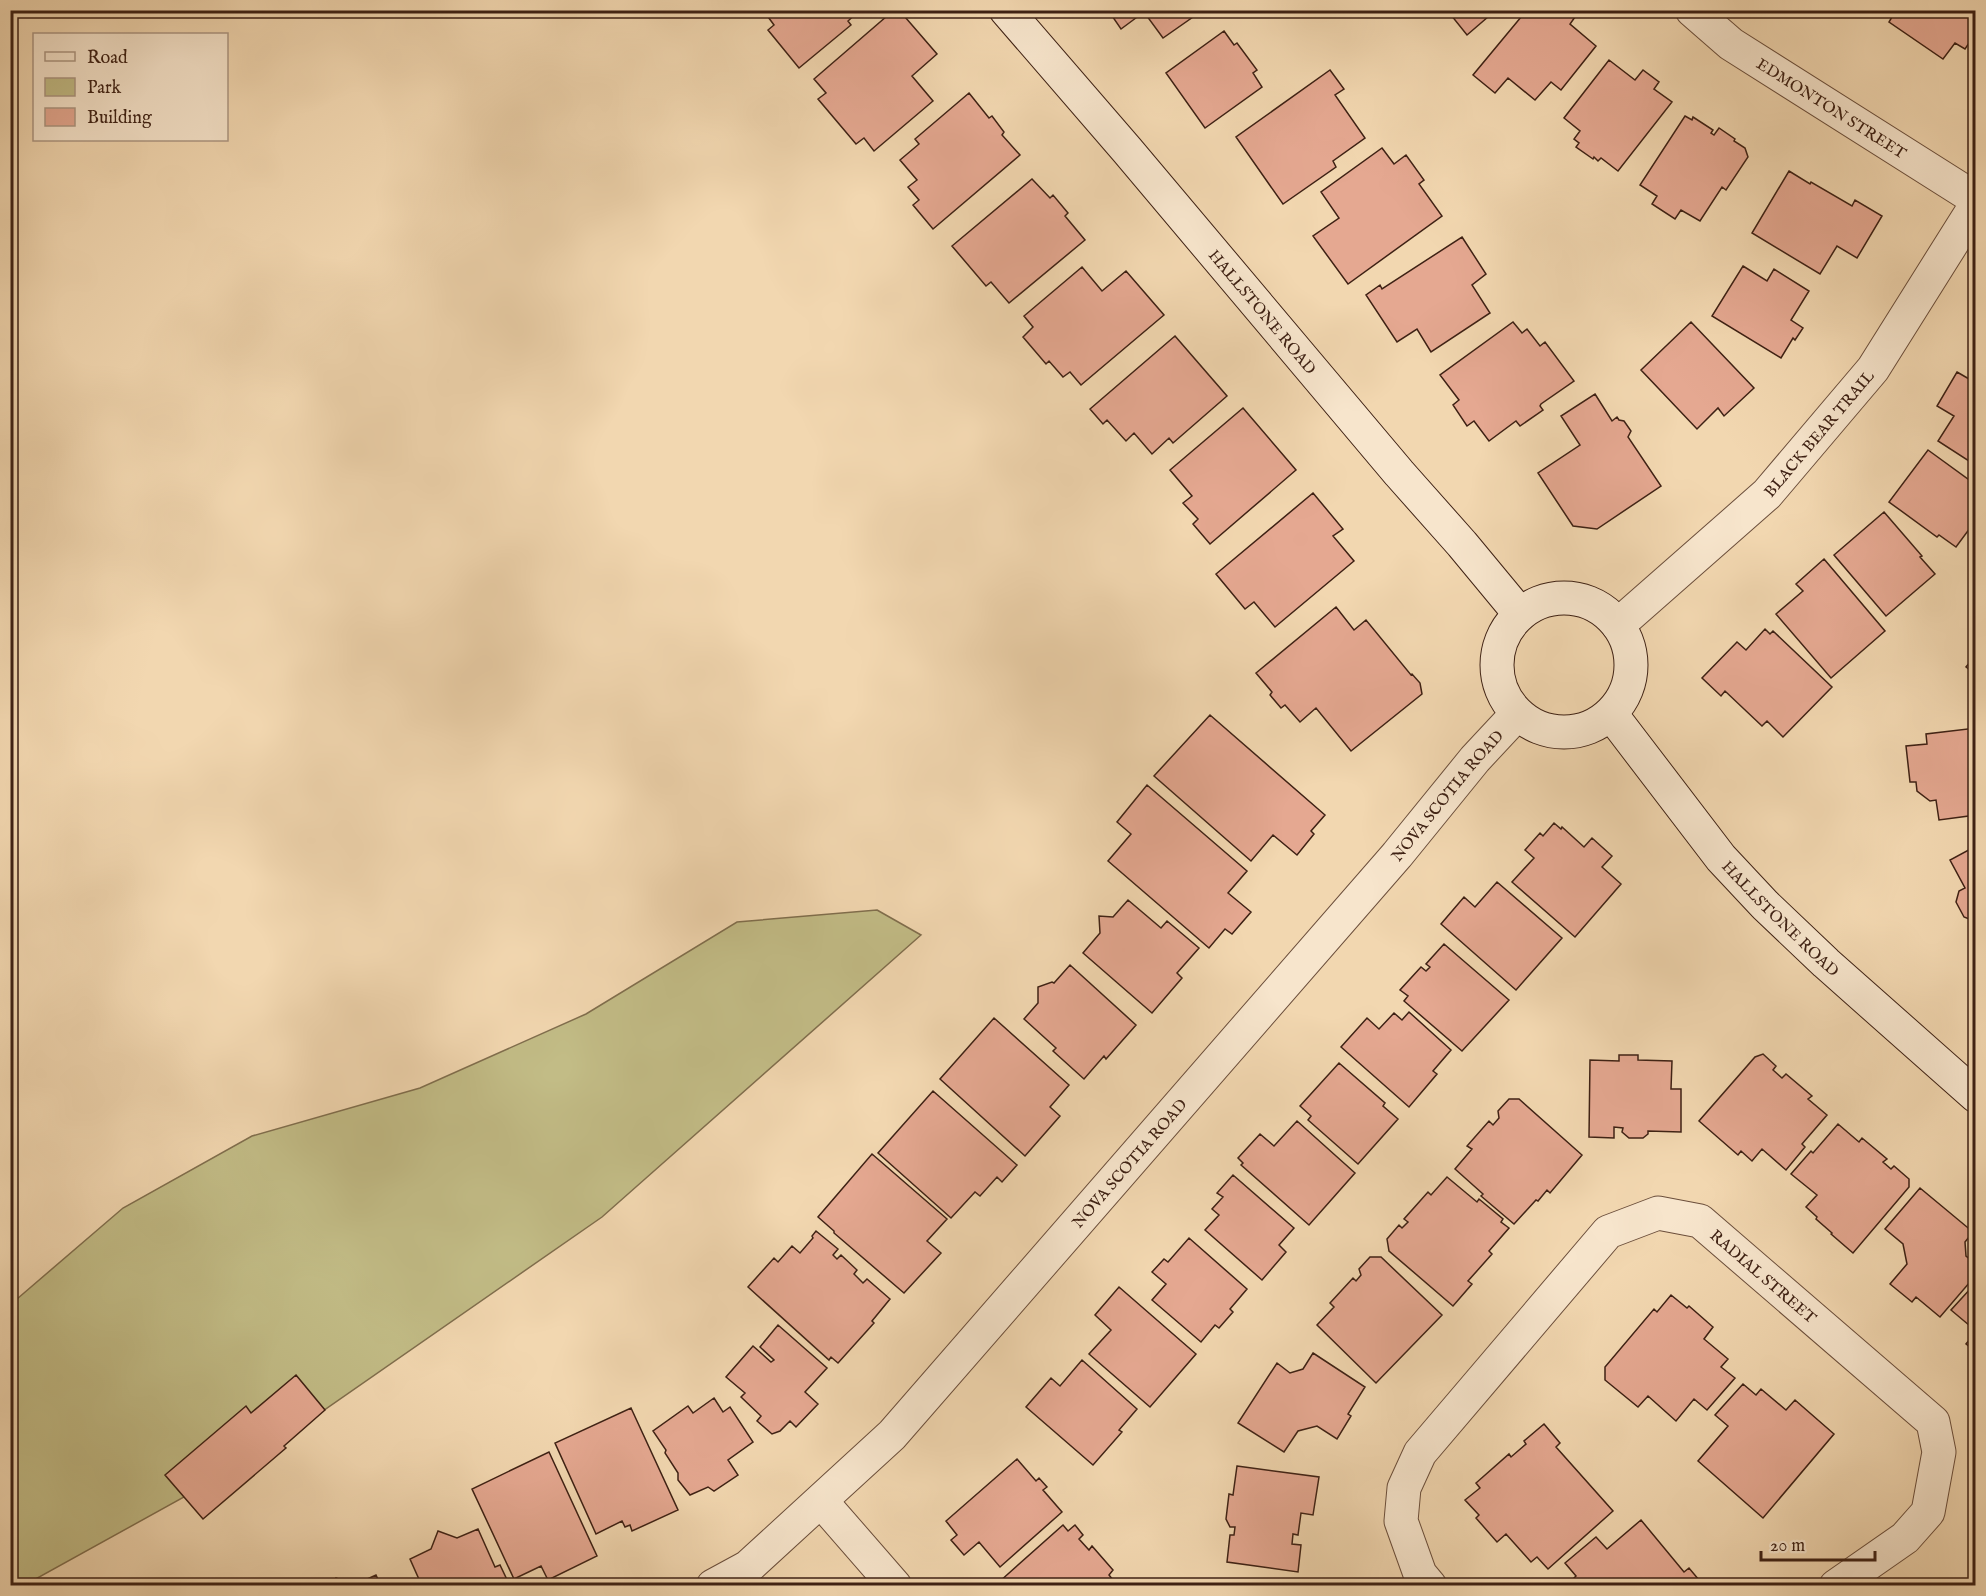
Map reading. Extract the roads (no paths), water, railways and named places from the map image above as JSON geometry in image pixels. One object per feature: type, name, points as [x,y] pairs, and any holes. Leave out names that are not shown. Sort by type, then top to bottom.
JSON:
[{"type":"street","name":"HALLSTONE ROAD","points":[[1006,10],[1520,614]]},
{"type":"street","name":"EDMONTON STREET","points":[[1692,10],[1731,44],[1976,199]]},
{"type":"street","name":"BLACK BEAR TRAIL","points":[[1618,625],[1767,494],[1873,369],[1976,205]]},
{"type":"street","points":[[1563,597],[1579,599],[1594,605],[1607,613],[1618,625],[1631,655],[1631,671],[1628,687],[1621,702],[1611,714],[1582,731],[1549,732],[1534,726],[1517,714],[1508,704],[1497,674],[1497,657],[1505,634],[1520,614],[1548,599],[1563,597]]},
{"type":"street","name":"NOVA SCOTIA ROAD","points":[[713,1586],[747,1567],[892,1436],[1397,855],[1475,759],[1517,714]]},
{"type":"street","name":"HALLSTONE ROAD","points":[[1611,714],[1721,858],[1765,905],[1826,963],[1976,1096]]},
{"type":"street","name":"RADIAL STREET","points":[[1430,1586],[1420,1574],[1401,1521],[1404,1488],[1420,1453],[1608,1232],[1658,1213],[1700,1221],[1933,1422],[1939,1452],[1928,1512],[1905,1538],[1836,1586]]},
{"type":"street","points":[[821,1501],[895,1586]]}]
